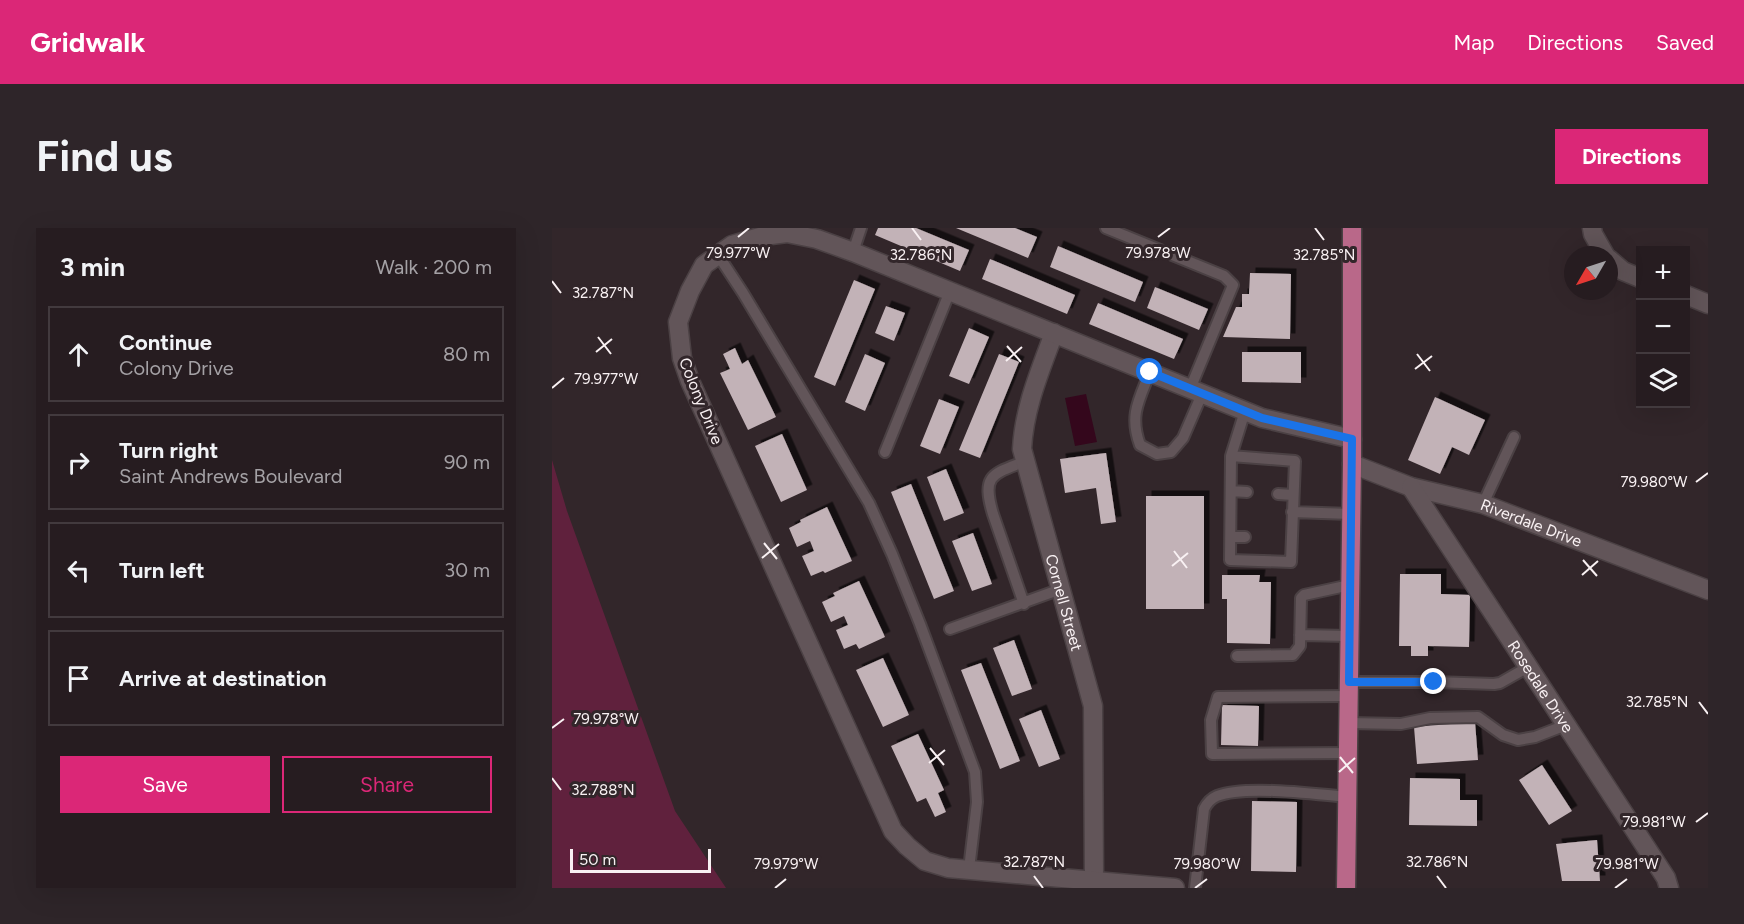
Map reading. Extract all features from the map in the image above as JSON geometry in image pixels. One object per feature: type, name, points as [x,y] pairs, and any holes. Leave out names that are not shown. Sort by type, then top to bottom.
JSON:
[{"type":"main road","points":[[1346,888],[1352,464],[1352,228]]},
{"type":"street","points":[[1592,228],[1600,246]]},
{"type":"street","name":"Colony Drive","points":[[1175,888],[948,867],[925,861],[893,831],[690,381],[682,358],[678,322],[690,291],[704,265],[732,245],[763,236],[787,233],[817,239],[1262,418],[1352,439]]},
{"type":"street","points":[[1618,267],[1636,276]]},
{"type":"street","points":[[1690,297],[1708,304]]},
{"type":"street","name":"Cornell Street","points":[[1054,333],[1029,404],[1023,430],[1022,449],[1093,706],[1095,880]]},
{"type":"street","name":"Riverdale Drive","points":[[1352,464],[1411,487],[1483,504],[1708,590]]},
{"type":"street","name":"Rosedale Drive","points":[[1411,487],[1666,878],[1670,888]]},
{"type":"lane","points":[[853,252],[861,228]]},
{"type":"lane","points":[[1106,228],[1224,276],[1233,285],[1196,391],[1183,438],[1171,452],[1156,454],[1140,445],[1134,428],[1136,409],[1150,372]]},
{"type":"lane","points":[[718,255],[869,503],[892,554],[975,772],[977,802],[969,869]]},
{"type":"lane","points":[[885,452],[950,291]]},
{"type":"lane","points":[[1231,456],[1295,461],[1291,562],[1230,560],[1231,456],[1245,411]]},
{"type":"lane","points":[[1483,504],[1514,437]]},
{"type":"lane","points":[[1024,604],[989,501],[991,477],[997,472],[1026,461]]},
{"type":"lane","points":[[1231,491],[1247,492]]},
{"type":"lane","points":[[1278,494],[1293,495]]},
{"type":"lane","points":[[1292,512],[1351,514]]},
{"type":"lane","points":[[1230,537],[1245,537]]},
{"type":"lane","points":[[1278,537],[1291,537]]},
{"type":"lane","points":[[1236,656],[1293,656],[1300,646],[1301,598],[1304,595],[1350,585]]},
{"type":"lane","points":[[950,629],[1061,589]]},
{"type":"lane","points":[[1300,635],[1349,636]]},
{"type":"lane","points":[[1348,753],[1212,754],[1211,720],[1218,697],[1434,682],[1494,684],[1528,667]]},
{"type":"lane","points":[[1348,723],[1401,724],[1430,718],[1478,717],[1503,735],[1518,740],[1535,737],[1566,725]]},
{"type":"lane","points":[[1195,888],[1204,809],[1214,797],[1250,792],[1295,792],[1347,797]]},
{"type":"shaded area","points":[[1086,394],[1097,442],[1075,446],[1065,398]]},
{"type":"shaded area","points":[[552,460],[567,511],[675,811],[726,888],[552,888]]},
{"type":"building","points":[[878,228],[916,228],[969,250],[960,271],[875,235]]},
{"type":"building","points":[[956,228],[1015,228],[1037,237],[1028,258]]},
{"type":"building","points":[[1058,246],[1143,282],[1135,302],[1050,267]]},
{"type":"building","points":[[990,259],[1075,295],[1067,314],[982,279]]},
{"type":"building","points":[[1250,273],[1291,274],[1290,339],[1223,337],[1236,307],[1242,307],[1242,294],[1249,294]]},
{"type":"building","points":[[854,280],[875,289],[835,386],[814,377]]},
{"type":"building","points":[[1155,287],[1208,309],[1199,330],[1147,308]]},
{"type":"building","points":[[1098,303],[1183,339],[1174,359],[1089,324]]},
{"type":"building","points":[[886,306],[905,313],[894,341],[875,333]]},
{"type":"building","points":[[969,328],[989,337],[969,384],[949,376]]},
{"type":"building","points":[[735,348],[742,364],[748,360],[776,417],[748,430],[720,373],[730,369],[723,354]]},
{"type":"building","points":[[1242,352],[1301,352],[1301,383],[1242,382]]},
{"type":"building","points":[[865,354],[885,363],[865,411],[845,402]]},
{"type":"building","points":[[999,354],[1019,362],[980,458],[959,450]]},
{"type":"building","points":[[1435,397],[1485,420],[1469,455],[1452,447],[1440,474],[1408,460]]},
{"type":"building","points":[[939,399],[959,407],[940,454],[920,446]]},
{"type":"building","points":[[782,434],[807,490],[781,502],[755,446]]},
{"type":"building","points":[[1106,453],[1116,522],[1101,524],[1096,488],[1065,493],[1060,459]]},
{"type":"building","points":[[946,469],[964,513],[944,521],[927,477]]},
{"type":"building","points":[[911,484],[954,591],[934,599],[891,492]]},
{"type":"building","points":[[1146,496],[1204,496],[1204,609],[1146,609]]},
{"type":"building","points":[[827,507],[852,561],[825,573],[823,571],[811,576],[802,556],[814,551],[810,541],[797,547],[789,528]]},
{"type":"building","points":[[973,533],[992,584],[972,591],[952,541]]},
{"type":"building","points":[[1400,574],[1441,574],[1441,594],[1470,595],[1469,647],[1428,646],[1428,656],[1411,656],[1411,646],[1399,646]]},
{"type":"building","points":[[1222,575],[1260,575],[1259,582],[1271,582],[1270,644],[1227,643],[1227,599],[1222,599]]},
{"type":"building","points":[[859,581],[885,637],[859,649],[856,644],[844,649],[836,630],[848,625],[844,616],[831,622],[822,602],[835,596],[833,593]]},
{"type":"building","points":[[1014,640],[1032,689],[1012,696],[993,648]]},
{"type":"building","points":[[883,658],[909,715],[883,727],[856,670]]},
{"type":"building","points":[[981,663],[1020,761],[1000,769],[961,670]]},
{"type":"building","points":[[1222,705],[1259,706],[1258,746],[1221,745]]},
{"type":"building","points":[[1041,710],[1060,759],[1039,767],[1019,719]]},
{"type":"building","points":[[1475,722],[1478,760],[1417,764],[1414,727]]},
{"type":"building","points":[[918,734],[944,790],[938,793],[946,812],[935,817],[926,798],[917,802],[891,746]]},
{"type":"building","points":[[1542,765],[1572,811],[1549,825],[1519,780]]},
{"type":"building","points":[[1410,778],[1460,779],[1460,800],[1477,800],[1477,826],[1409,825]]},
{"type":"building","points":[[1252,801],[1297,802],[1296,872],[1251,871]]},
{"type":"building","points":[[1597,840],[1600,881],[1562,881],[1556,844]]},
{"type":"route","points":[[1150,372],[1262,418],[1352,439],[1349,682],[1434,682]]}]
